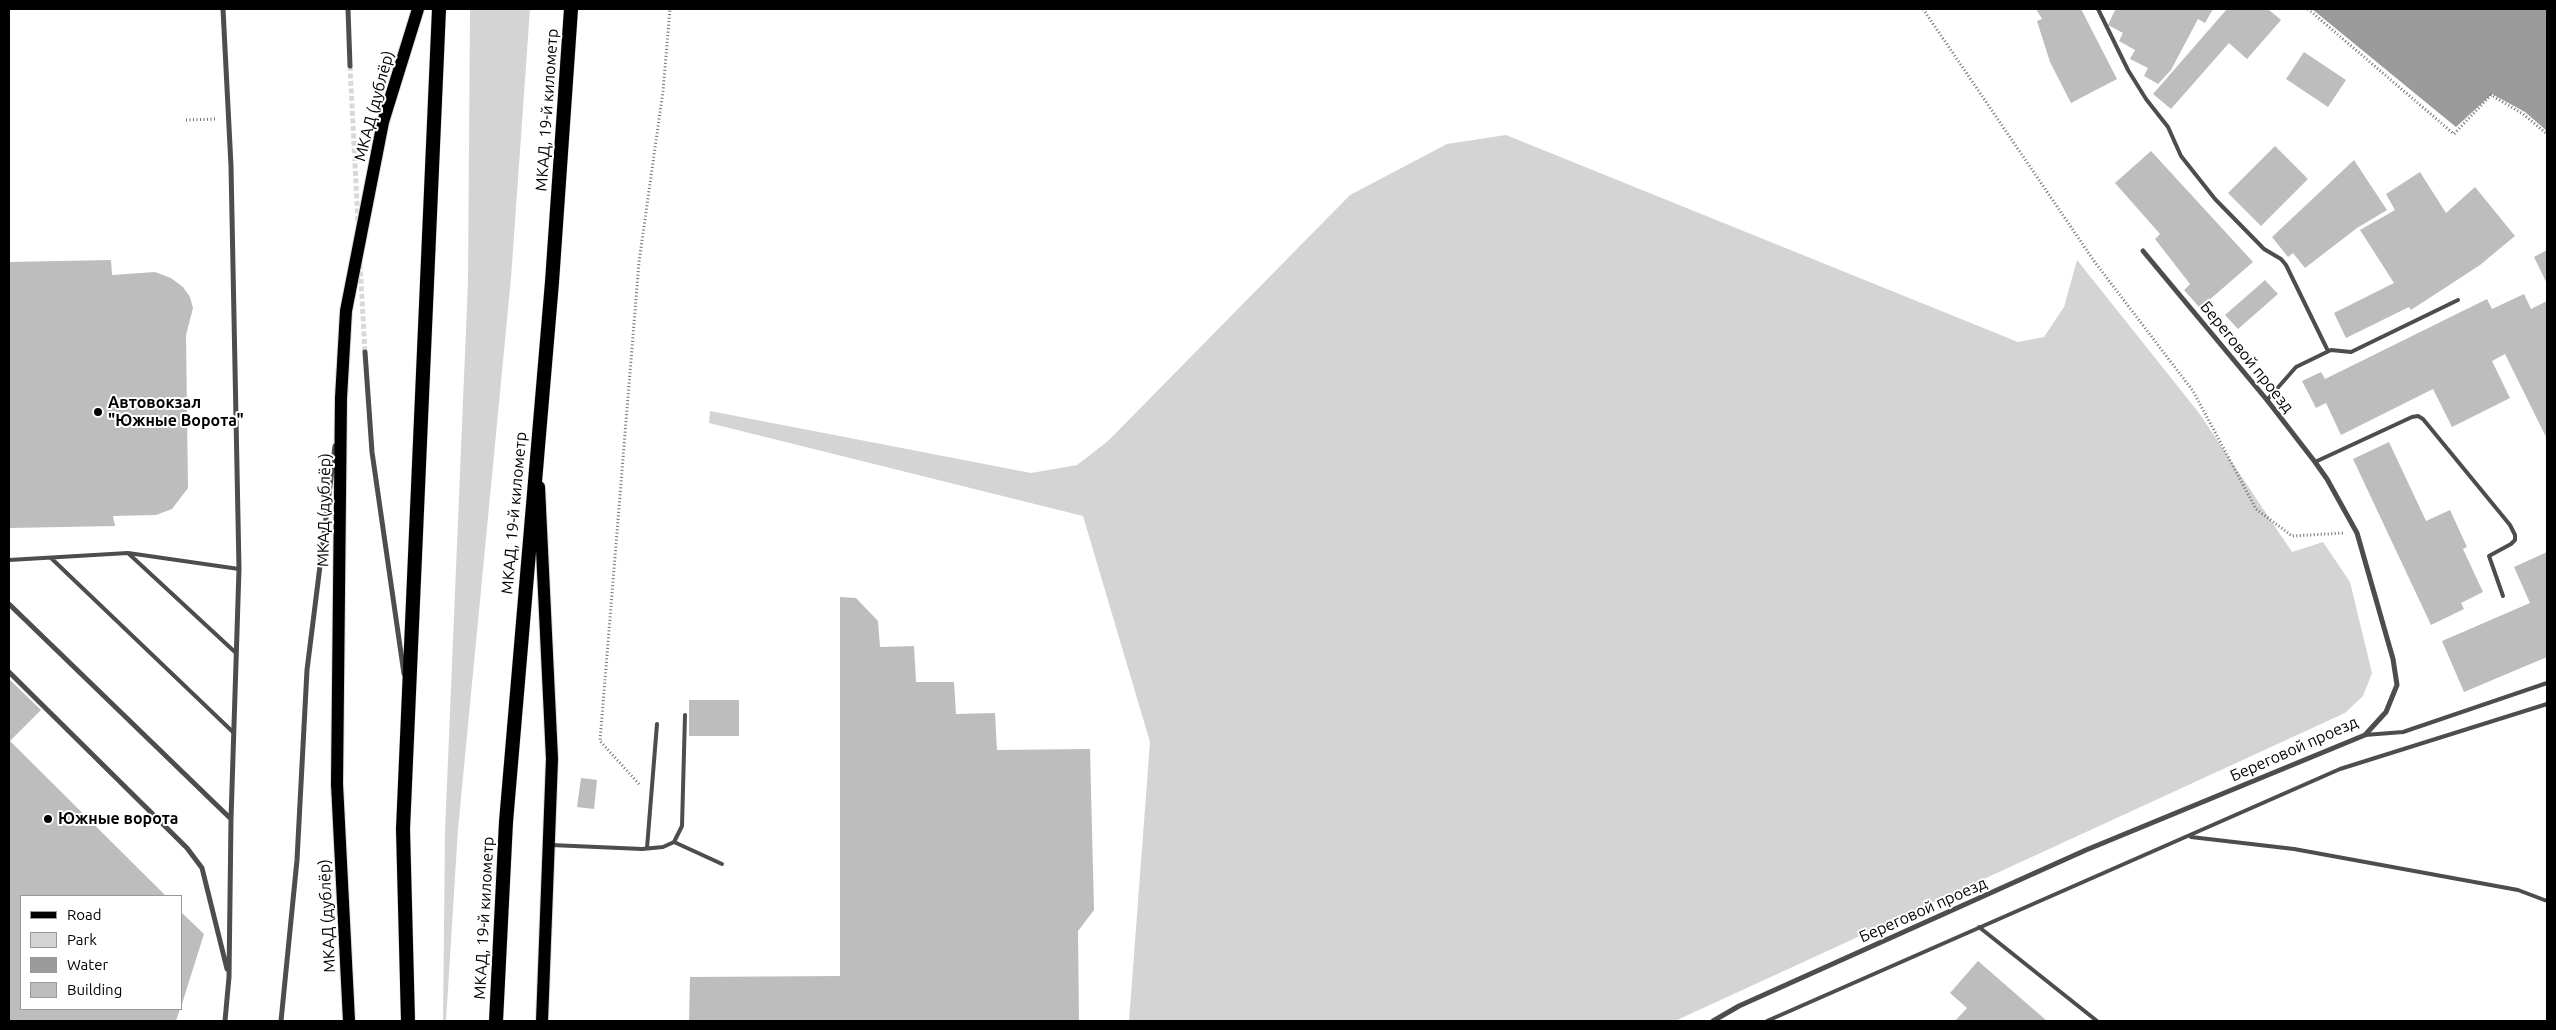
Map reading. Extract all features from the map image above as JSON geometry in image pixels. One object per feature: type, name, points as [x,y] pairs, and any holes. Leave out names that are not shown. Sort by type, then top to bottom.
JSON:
[{"type":"highway","points":[[408,1021],[403,829],[439,9]]},
{"type":"highway","name":"МКАД, 19-й километр","points":[[496,1021],[506,822],[552,282],[571,9]]},
{"type":"main road","name":"МКАД (дублёр)","points":[[349,1021],[337,784],[341,398],[346,311],[379,140],[418,9]]},
{"type":"main road","points":[[537,441],[552,759],[542,1021]]},
{"type":"street","points":[[223,9],[231,166],[239,568],[238,654],[231,819],[229,977],[225,1021]]},
{"type":"street","points":[[348,9],[350,66]]},
{"type":"street","name":"Береговой проезд","points":[[1713,1021],[1740,1006],[2076,854],[2365,735],[2386,712],[2397,685],[2393,659],[2357,532],[2327,479],[2315,462],[2267,400],[2143,251]]},
{"type":"street","points":[[365,352],[372,452],[409,707]]},
{"type":"street","points":[[281,1021],[297,860],[307,670],[341,398]]},
{"type":"street","points":[[9,604],[231,819]]},
{"type":"street","points":[[9,672],[156,816],[192,854],[202,868],[229,977]]},
{"type":"lane","points":[[2098,9],[2128,70],[2146,99],[2168,127],[2181,156],[2215,199],[2257,242],[2286,265],[2328,351]]},
{"type":"lane","points":[[2267,400],[2296,367],[2334,349],[2351,352],[2458,300]]},
{"type":"lane","points":[[2315,462],[2412,417],[2418,416],[2423,419],[2510,525],[2515,535],[2515,540],[2511,544],[2489,556],[2503,596]]},
{"type":"lane","points":[[128,554],[238,654]]},
{"type":"lane","points":[[9,560],[128,554],[239,568]]},
{"type":"lane","points":[[50,558],[234,733]]},
{"type":"lane","points":[[2365,735],[2403,732],[2547,683]]},
{"type":"lane","points":[[1768,1021],[2340,769],[2547,704]]},
{"type":"lane","points":[[549,845],[647,848],[664,847],[674,842],[682,826],[684,715]]},
{"type":"lane","points":[[647,848],[657,724]]},
{"type":"lane","points":[[2189,836],[2303,851],[2518,890],[2547,901]]},
{"type":"lane","points":[[674,842],[722,864]]},
{"type":"lane","points":[[1978,927],[2097,1021]]},
{"type":"path","points":[[651,798],[600,741],[639,262],[663,91],[670,9]]},
{"type":"path","points":[[1923,9],[2094,261],[2193,391],[2256,510],[2292,536],[2357,532]]},
{"type":"path","points":[[2308,9],[2454,134],[2491,95],[2523,114],[2547,134]]},
{"type":"path","points":[[186,120],[210,119]]},
{"type":"green space","points":[[470,9],[530,9],[511,278],[458,829],[446,1021],[443,1021],[445,831],[468,282]]},
{"type":"green space","points":[[1506,135],[2018,342],[2044,337],[2064,307],[2077,260],[2199,413],[2292,552],[2323,542],[2350,582],[2372,673],[2363,696],[2345,713],[1675,1021],[1129,1021],[1150,742],[1083,516],[709,423],[710,411],[1031,473],[1077,465],[1108,441],[1350,195],[1447,144]]},
{"type":"water","points":[[2312,9],[2547,9],[2547,131],[2525,112],[2492,94],[2456,127]]},
{"type":"building","points":[[2036,9],[2081,9],[2117,79],[2071,103],[2050,62],[2037,21],[2042,19]]},
{"type":"building","points":[[2112,9],[2213,9],[2205,23],[2198,19],[2171,70],[2158,84],[2144,76],[2148,68],[2130,59],[2135,50],[2119,41],[2123,33],[2108,25],[2115,10]]},
{"type":"building","points":[[2227,9],[2268,9],[2281,20],[2247,59],[2229,43],[2171,109],[2153,94]]},
{"type":"building","points":[[2304,52],[2346,80],[2328,107],[2286,79]]},
{"type":"building","points":[[2275,146],[2308,179],[2261,226],[2228,193]]},
{"type":"building","points":[[2151,151],[2253,262],[2200,308],[2184,290],[2190,284],[2155,239],[2160,234],[2115,183]]},
{"type":"building","points":[[2354,160],[2387,210],[2357,228],[2305,268],[2293,253],[2288,257],[2272,237]]},
{"type":"building","points":[[2420,172],[2446,213],[2475,187],[2515,236],[2480,265],[2411,310],[2409,307],[2346,338],[2334,313],[2394,283],[2360,230],[2395,210],[2386,194]]},
{"type":"building","points":[[2547,250],[2547,284],[2534,257]]},
{"type":"building","name":"Автовокзал \"Южные Ворота\"","points":[[111,260],[112,275],[155,272],[171,278],[183,287],[190,297],[193,308],[186,335],[188,488],[172,509],[156,515],[113,516],[115,526],[9,528],[9,262]]},
{"type":"building","points":[[2265,280],[2278,294],[2238,329],[2225,315]]},
{"type":"building","points":[[2524,294],[2531,309],[2547,301],[2547,439],[2505,354],[2492,361],[2510,398],[2452,427],[2433,389],[2341,435],[2326,403],[2316,408],[2302,381],[2321,372],[2325,379],[2487,299],[2492,309]]},
{"type":"building","points":[[2389,442],[2426,521],[2450,510],[2467,547],[2463,549],[2483,592],[2461,603],[2464,609],[2431,625],[2353,459]]},
{"type":"building","points":[[2547,552],[2547,657],[2464,692],[2442,641],[2530,603],[2514,567]]},
{"type":"building","points":[[840,597],[856,598],[878,621],[880,647],[914,646],[916,682],[954,682],[956,714],[995,713],[997,750],[1090,749],[1094,910],[1078,931],[1079,1021],[689,1021],[690,977],[840,976]]},
{"type":"building","name":"Южные ворота","points":[[9,679],[41,710],[10,741],[165,895],[20,895],[20,1010],[180,1010],[176,1021],[9,1021]]},
{"type":"building","points":[[689,700],[739,700],[739,736],[689,736]]},
{"type":"building","points":[[581,778],[597,780],[594,809],[577,807]]},
{"type":"building","points":[[182,913],[204,934],[182,1004]]},
{"type":"building","points":[[1978,961],[2047,1021],[1955,1021],[1967,1008],[1950,993]]},
{"type":"tunnel","points":[[350,66],[358,223]]},
{"type":"tunnel","points":[[360,264],[365,352]]},
{"type":"place","name":"Автовокзал \"Южные Ворота\"","points":[[98,412]]},
{"type":"place","name":"Южные ворота","points":[[48,819]]}]
